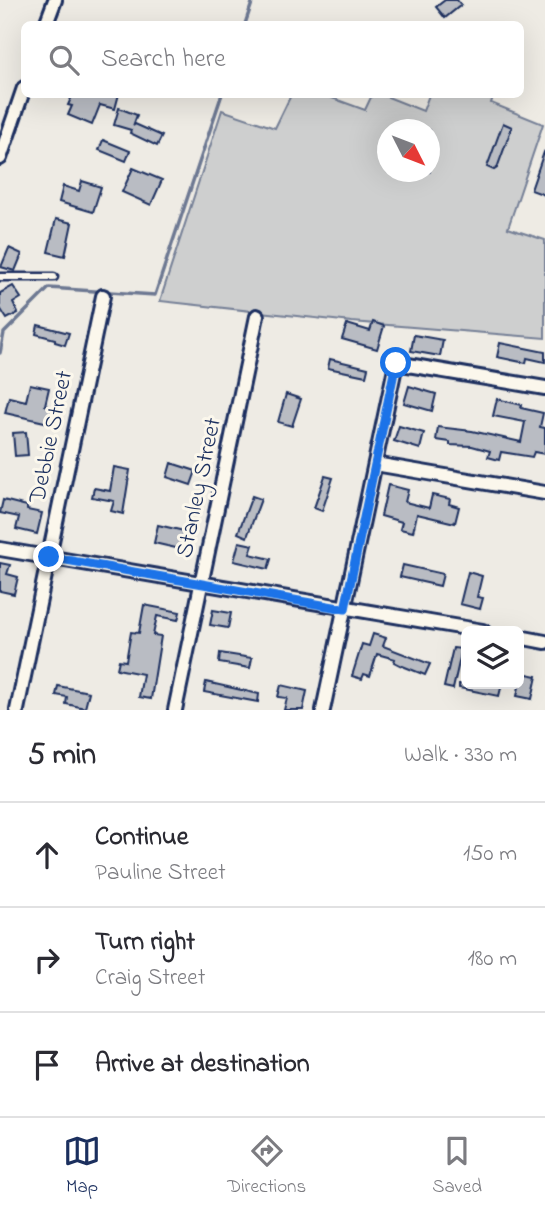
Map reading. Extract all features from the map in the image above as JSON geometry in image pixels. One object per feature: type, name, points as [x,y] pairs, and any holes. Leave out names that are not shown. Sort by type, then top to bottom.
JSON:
[{"type":"street","points":[[47,21],[55,0]]},
{"type":"street","points":[[0,158],[21,97]]},
{"type":"street","name":"Debbie Street","points":[[17,710],[103,296]]},
{"type":"street","name":"Stanley Street","points":[[175,710],[257,316]]},
{"type":"street","points":[[323,710],[396,363],[545,388]]},
{"type":"street","points":[[375,464],[545,493]]},
{"type":"street","points":[[0,549],[461,627]]},
{"type":"street","points":[[524,638],[545,642]]},
{"type":"lane","points":[[0,277],[54,277]]},
{"type":"shaded area","points":[[290,98],[332,98],[365,110],[371,98],[390,98],[423,111],[428,98],[493,98],[491,103],[543,124],[508,228],[545,240],[545,338],[352,322],[160,301],[222,110],[275,128]]},
{"type":"building","points":[[445,0],[457,0],[461,5],[445,18],[436,7]]},
{"type":"building","points":[[71,98],[118,98],[115,109],[100,105],[92,125],[68,115],[72,106],[68,105]]},
{"type":"building","points":[[119,108],[137,115],[133,126],[135,124],[162,136],[157,146],[130,133],[131,130],[114,125]]},
{"type":"building","points":[[503,123],[512,127],[494,170],[487,167]]},
{"type":"building","points":[[103,140],[130,151],[126,161],[99,150]]},
{"type":"building","points":[[545,153],[545,195],[531,190]]},
{"type":"building","points":[[133,168],[162,180],[151,205],[122,192]]},
{"type":"building","points":[[82,181],[101,187],[93,212],[59,202],[63,186],[79,191]]},
{"type":"building","points":[[56,219],[72,223],[65,256],[48,252]]},
{"type":"building","points":[[9,248],[22,254],[15,271],[1,267]]},
{"type":"building","points":[[13,286],[21,298],[13,303],[18,313],[7,319],[0,308],[0,293]]},
{"type":"building","points":[[373,322],[384,326],[377,349],[342,339],[347,324],[370,331]]},
{"type":"building","points":[[38,325],[69,333],[65,345],[36,334]]},
{"type":"building","points":[[414,335],[443,340],[440,356],[411,351]]},
{"type":"building","points":[[500,343],[545,352],[545,362],[527,358],[526,363],[497,357]]},
{"type":"building","points":[[330,359],[368,368],[366,376],[328,368]]},
{"type":"building","points":[[30,384],[49,388],[45,405],[52,407],[49,423],[5,413],[9,397],[26,401]]},
{"type":"building","points":[[409,386],[436,394],[432,411],[404,403]]},
{"type":"building","points":[[286,394],[301,399],[292,426],[278,422]]},
{"type":"building","points":[[497,399],[543,413],[540,427],[545,428],[545,454],[534,452],[532,457],[501,452],[499,460],[488,457],[490,451],[472,446],[450,445],[450,442],[436,440],[438,427],[472,431],[521,442],[525,422],[493,416]]},
{"type":"building","points":[[399,426],[424,433],[420,449],[394,441]]},
{"type":"building","points":[[26,432],[28,455],[15,456],[13,433]]},
{"type":"building","points":[[171,463],[196,471],[191,485],[167,477]]},
{"type":"building","points":[[114,467],[130,470],[123,514],[111,511],[114,501],[92,497],[94,488],[110,491]]},
{"type":"building","points":[[325,476],[333,478],[322,511],[314,508]]},
{"type":"building","points":[[388,485],[408,490],[405,502],[429,508],[432,495],[450,499],[449,504],[459,507],[455,523],[417,514],[413,532],[400,529],[402,522],[381,516]]},
{"type":"building","points":[[252,496],[261,499],[247,537],[238,533]]},
{"type":"building","points":[[3,500],[42,513],[37,534],[16,529],[19,517],[0,513]]},
{"type":"building","points":[[158,525],[193,533],[189,551],[154,543]]},
{"type":"building","points":[[239,542],[253,545],[250,554],[271,559],[268,569],[234,561]]},
{"type":"building","points":[[0,563],[10,565],[7,574],[18,577],[14,594],[0,591]]},
{"type":"building","points":[[403,565],[443,574],[440,586],[400,577]]},
{"type":"building","points":[[468,572],[482,576],[477,597],[483,598],[480,609],[460,604]]},
{"type":"building","points":[[144,605],[180,612],[178,620],[157,616],[153,635],[161,636],[151,699],[139,697],[143,674],[117,669],[119,660],[126,661],[131,632],[139,633]]},
{"type":"building","points":[[213,610],[231,613],[228,628],[210,625]]},
{"type":"building","points":[[373,634],[386,638],[383,646],[430,664],[425,675],[394,662],[395,659],[377,654],[370,676],[364,674],[362,679],[352,676],[362,644],[369,646]]},
{"type":"building","points":[[453,648],[461,649],[453,689],[444,687]]},
{"type":"building","points":[[220,653],[252,658],[250,668],[219,663]]},
{"type":"building","points":[[524,673],[537,676],[532,699],[517,696],[519,689],[524,689]]},
{"type":"building","points":[[206,682],[259,694],[258,702],[204,692]]},
{"type":"building","points":[[281,685],[307,691],[303,710],[284,710],[287,698],[278,697]]},
{"type":"building","points":[[58,686],[89,692],[85,708],[66,704],[67,697],[56,695]]},
{"type":"building","points":[[464,689],[501,689],[499,696]]},
{"type":"waterway","points":[[246,21],[253,0]]},
{"type":"waterway","points":[[0,353],[4,333],[49,288],[155,295],[221,98]]},
{"type":"route","points":[[49,557],[345,609],[396,363]]}]
